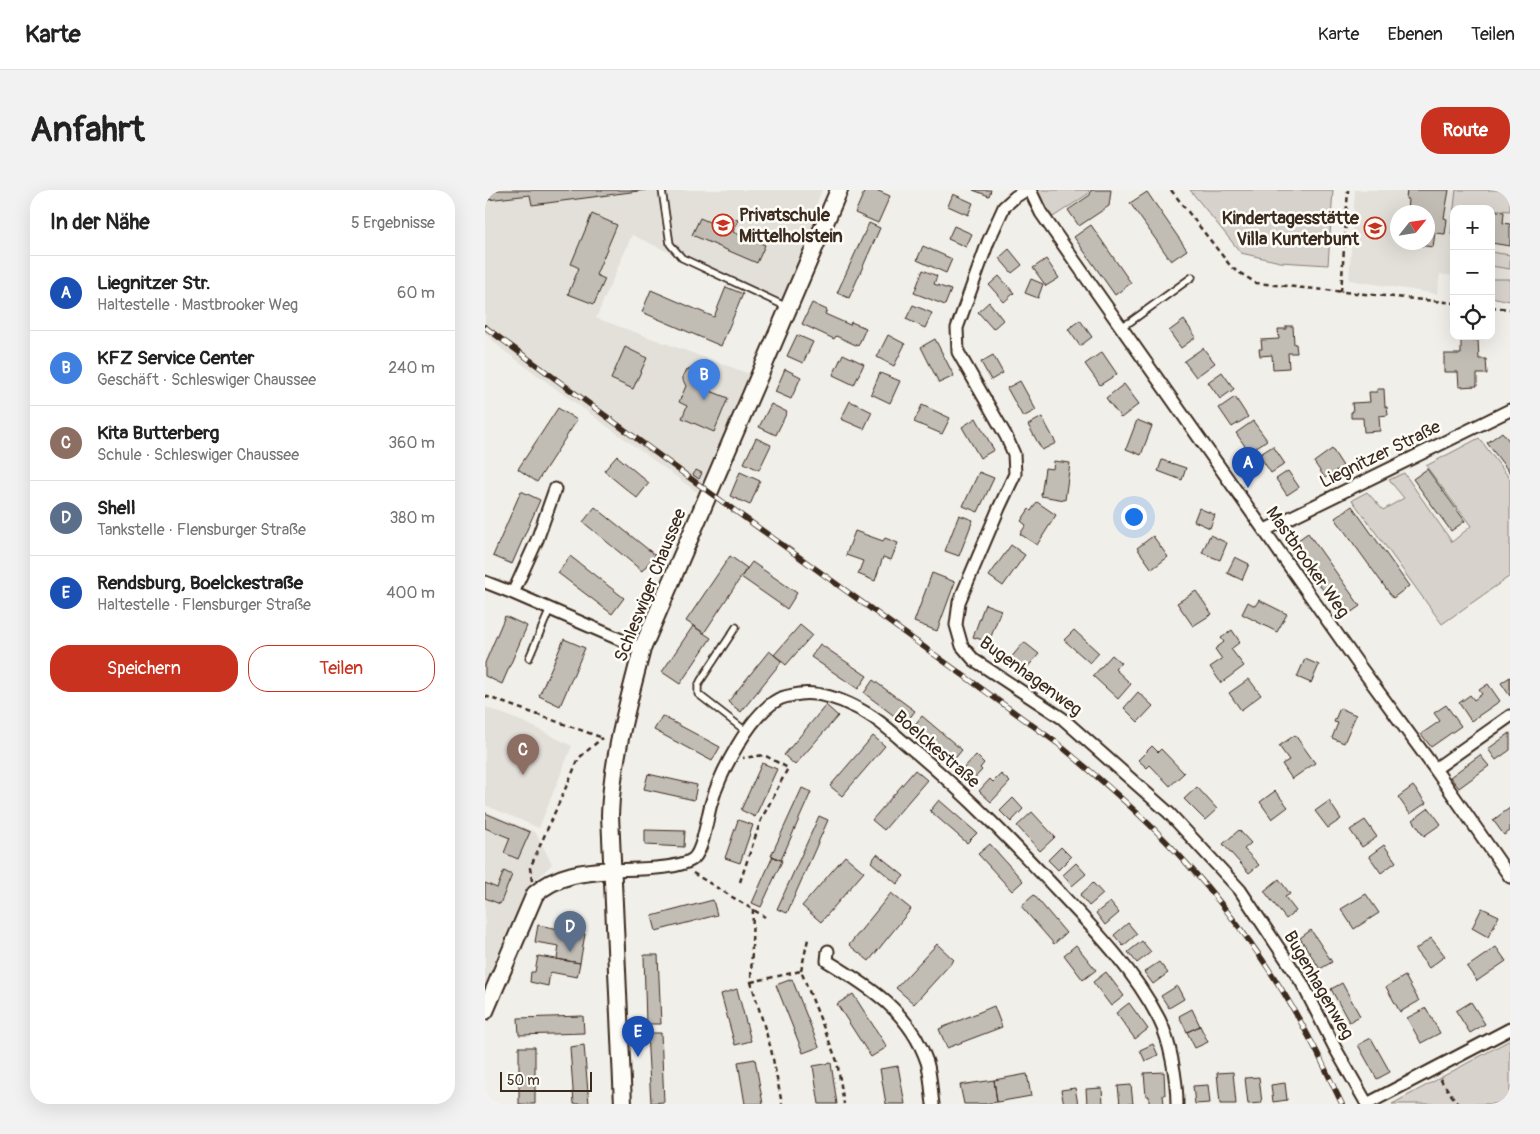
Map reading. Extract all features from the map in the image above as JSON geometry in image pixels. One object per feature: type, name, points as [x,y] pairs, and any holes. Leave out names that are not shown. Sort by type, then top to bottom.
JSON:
[{"type":"main road","name":"Schleswiger Chaussee","points":[[623,1104],[610,815],[611,790],[618,744],[642,649],[787,307],[839,190]]},
{"type":"main road","points":[[486,1008],[535,894],[544,886],[567,875],[613,870]]},
{"type":"street","name":"Bugenhagenweg","points":[[1026,190],[1004,207],[988,242],[957,328],[958,352],[1006,436],[1014,454],[1015,474],[959,602],[956,625],[962,646],[974,660],[1062,718],[1169,813],[1240,890],[1303,983],[1335,1048],[1367,1104]]},
{"type":"street","name":"Mastbrooker Weg","points":[[1030,190],[1041,213],[1361,668],[1510,876]]},
{"type":"street","name":"Liegnitzer Straße","points":[[1265,530],[1510,410]]},
{"type":"street","points":[[513,593],[537,540],[555,489]]},
{"type":"street","points":[[485,582],[642,649]]},
{"type":"street","name":"Boelckestraße","points":[[681,865],[694,858],[698,851],[718,783],[732,756],[760,714],[780,699],[801,694],[834,698],[857,707],[885,726],[947,779],[1019,849],[1114,950],[1160,1020],[1172,1058],[1177,1104]]},
{"type":"street","points":[[1435,769],[1510,716]]},
{"type":"street","points":[[613,870],[681,865]]},
{"type":"street","points":[[827,951],[827,961],[860,981],[904,1019],[915,1035],[927,1064],[933,1104]]},
{"type":"street","points":[[1367,1104],[1510,1029]]},
{"type":"lane","points":[[662,190],[671,244],[681,258],[787,307]]},
{"type":"lane","points":[[1121,326],[1191,277]]},
{"type":"lane","points":[[529,658],[550,609]]},
{"type":"lane","points":[[736,627],[698,686],[699,694],[747,732]]},
{"type":"path","points":[[1171,190],[1232,268],[1256,283],[1450,303]]},
{"type":"path","points":[[1341,292],[1347,190]]},
{"type":"path","points":[[1495,307],[1510,309]]},
{"type":"path","points":[[485,696],[618,744]]},
{"type":"path","points":[[535,894],[530,868],[579,758],[602,738]]},
{"type":"path","points":[[732,756],[742,758],[764,755],[788,768],[761,820],[740,882]]},
{"type":"path","points":[[681,865],[765,917]]},
{"type":"path","points":[[753,909],[751,982],[771,1048],[782,1104]]},
{"type":"path","points":[[808,939],[801,971],[837,1061],[844,1104]]},
{"type":"path","points":[[751,982],[801,971]]},
{"type":"path","points":[[1433,1070],[1458,1104]]},
{"type":"shaded area","points":[[485,190],[822,190],[813,212],[827,216],[787,307],[632,235],[596,318],[758,377],[716,475],[708,469],[697,492],[503,350],[485,333]]},
{"type":"shaded area","points":[[1038,190],[1089,190],[1088,194],[1053,217],[1040,201]]},
{"type":"shaded area","points":[[1190,190],[1333,190],[1328,265],[1280,262],[1241,253]]},
{"type":"shaded area","name":"Kindertagesstätte Villa Kunterbunt","points":[[1355,190],[1510,190],[1510,279],[1495,279],[1495,205],[1450,205],[1450,275],[1440,274],[1437,294],[1349,280]]},
{"type":"shaded area","points":[[1456,190],[1510,190],[1510,211],[1495,210],[1495,205],[1454,205]]},
{"type":"shaded area","points":[[1495,253],[1510,255],[1510,269],[1495,267]]},
{"type":"shaded area","points":[[1495,279],[1510,279],[1510,301],[1495,298]]},
{"type":"shaded area","points":[[1479,438],[1510,479],[1510,576],[1442,624],[1352,500],[1367,492],[1383,510],[1404,498],[1389,480],[1404,473],[1452,542],[1471,526],[1426,466]]},
{"type":"shaded area","points":[[485,707],[526,723],[572,746],[539,828],[485,805]]},
{"type":"shaded area","points":[[485,811],[536,833],[552,864],[526,890],[485,987]]},
{"type":"shaded area","points":[[1510,1040],[1510,1104],[1392,1104]]},
{"type":"building","points":[[485,190],[646,190],[532,205],[530,195],[487,200],[485,199]]},
{"type":"building","points":[[865,190],[876,190],[890,196],[878,223],[855,213]]},
{"type":"building","points":[[973,190],[991,190],[989,196]]},
{"type":"building","points":[[1091,190],[1111,190],[1109,206],[1079,226],[1068,210],[1090,195]]},
{"type":"building","points":[[1407,190],[1449,190],[1444,218],[1447,219],[1445,234],[1435,233],[1435,205],[1408,205],[1408,199],[1406,199]]},
{"type":"building","points":[[1147,192],[1187,250],[1171,261],[1130,203]]},
{"type":"building","points":[[953,194],[973,203],[968,215],[948,206]]},
{"type":"building","points":[[1495,211],[1504,212],[1503,223],[1510,224],[1510,246],[1495,244]]},
{"type":"building","points":[[719,212],[738,220],[733,232],[765,245],[757,263],[692,235],[700,218],[714,224]]},
{"type":"building","points":[[592,214],[617,225],[596,275],[605,279],[594,304],[568,294],[579,268],[571,264]]},
{"type":"building","points":[[869,223],[880,228],[849,298],[837,293]]},
{"type":"building","points":[[1091,225],[1131,283],[1115,295],[1074,237]]},
{"type":"building","points":[[954,226],[972,234],[966,247],[948,239]]},
{"type":"building","points":[[923,246],[952,259],[946,273],[917,260]]},
{"type":"building","points":[[1009,249],[1022,265],[1012,273],[999,258]]},
{"type":"building","points":[[1046,259],[1059,278],[1046,286],[1033,268]]},
{"type":"building","points":[[923,270],[937,276],[934,284],[951,290],[945,305],[914,293]]},
{"type":"building","points":[[999,276],[1014,293],[1004,302],[989,285]]},
{"type":"building","points":[[1031,279],[1043,284],[1038,298],[1025,293]]},
{"type":"building","points":[[726,287],[743,294],[721,346],[642,312],[651,290],[714,317]]},
{"type":"building","points":[[989,302],[1003,320],[993,329],[978,312]]},
{"type":"building","points":[[812,303],[827,310],[825,314],[850,325],[851,322],[866,328],[858,346],[836,336],[834,339],[802,324]]},
{"type":"building","points":[[913,305],[932,313],[925,328],[906,319]]},
{"type":"building","points":[[1080,320],[1092,337],[1080,346],[1068,329]]},
{"type":"building","points":[[1184,320],[1196,337],[1181,348],[1169,331]]},
{"type":"building","points":[[1286,326],[1293,326],[1294,344],[1296,344],[1297,353],[1288,353],[1289,368],[1273,369],[1272,355],[1260,356],[1259,349],[1262,349],[1261,340],[1279,339],[1278,329],[1286,329]]},
{"type":"building","points":[[797,335],[813,342],[803,363],[787,356]]},
{"type":"building","points":[[888,335],[905,344],[894,366],[877,357]]},
{"type":"building","points":[[935,339],[954,376],[939,383],[921,347]]},
{"type":"building","points":[[1461,340],[1478,340],[1479,359],[1486,359],[1487,374],[1477,374],[1477,386],[1459,387],[1458,372],[1444,372],[1444,354],[1461,354]]},
{"type":"building","points":[[625,347],[647,358],[633,389],[611,379]]},
{"type":"building","points":[[1203,348],[1215,363],[1196,377],[1184,361]]},
{"type":"building","points":[[1102,352],[1117,374],[1100,385],[1085,364]]},
{"type":"building","points":[[843,354],[864,364],[854,385],[833,375]]},
{"type":"building","points":[[993,355],[1003,373],[991,380],[981,362]]},
{"type":"building","points":[[694,367],[714,376],[708,390],[728,398],[714,432],[682,418],[687,406],[679,402],[686,386],[683,376],[687,370]]},
{"type":"building","points":[[785,369],[801,377],[791,399],[775,392]]},
{"type":"building","points":[[1222,372],[1234,389],[1220,399],[1208,382]]},
{"type":"building","points":[[880,373],[900,381],[890,403],[871,394]]},
{"type":"building","points":[[1020,381],[1036,410],[1023,417],[1007,388]]},
{"type":"building","points":[[1124,384],[1139,404],[1121,418],[1106,398]]},
{"type":"building","points":[[1377,389],[1384,389],[1385,407],[1387,407],[1388,415],[1379,416],[1380,431],[1364,432],[1363,418],[1351,418],[1351,412],[1353,412],[1352,403],[1370,402],[1369,392],[1377,392]]},
{"type":"building","points":[[1235,397],[1248,417],[1232,427],[1219,408]]},
{"type":"building","points":[[850,401],[872,412],[864,429],[841,419]]},
{"type":"building","points":[[771,404],[787,412],[776,435],[759,427]]},
{"type":"building","points":[[922,405],[950,418],[942,434],[914,422]]},
{"type":"building","points":[[558,408],[577,420],[537,482],[518,469]]},
{"type":"building","points":[[1042,417],[1056,443],[1042,450],[1028,425]]},
{"type":"building","points":[[976,418],[994,450],[980,458],[962,427]]},
{"type":"building","points":[[1137,420],[1152,426],[1141,455],[1126,449]]},
{"type":"building","points":[[1253,421],[1267,440],[1249,452],[1236,433]]},
{"type":"building","points":[[1502,432],[1510,442],[1510,473],[1487,443]]},
{"type":"building","points":[[756,438],[771,445],[759,470],[744,463]]},
{"type":"building","points":[[1273,446],[1285,464],[1271,473],[1259,455]]},
{"type":"building","points":[[1332,449],[1343,466],[1325,478],[1314,462]]},
{"type":"building","points":[[617,456],[649,483],[637,498],[604,471]]},
{"type":"building","points":[[1162,460],[1186,468],[1182,480],[1158,471]]},
{"type":"building","points":[[1054,461],[1070,463],[1065,500],[1041,496],[1045,468],[1053,469]]},
{"type":"building","points":[[1427,469],[1465,521],[1451,531],[1413,479]]},
{"type":"building","points":[[696,470],[702,473],[699,479],[693,475]]},
{"type":"building","points":[[1288,471],[1299,487],[1287,495],[1276,479]]},
{"type":"building","points":[[740,472],[760,481],[750,505],[730,496]]},
{"type":"building","points":[[979,472],[994,478],[978,512],[963,506]]},
{"type":"building","points":[[521,491],[540,500],[512,564],[493,556]]},
{"type":"building","points":[[1037,502],[1056,515],[1037,545],[1020,534],[1026,525],[1021,521],[1029,509],[1031,511]]},
{"type":"building","points":[[1352,506],[1409,586],[1393,598],[1335,518]]},
{"type":"building","points":[[595,507],[655,555],[642,571],[583,522]]},
{"type":"building","points":[[1199,508],[1215,515],[1210,528],[1194,521]]},
{"type":"building","points":[[959,515],[973,520],[959,556],[945,551]]},
{"type":"building","points":[[855,531],[883,541],[885,538],[898,543],[891,560],[883,557],[875,581],[858,574],[863,561],[846,555]]},
{"type":"building","points":[[1308,533],[1360,606],[1343,618],[1291,545]]},
{"type":"building","points":[[1210,535],[1227,543],[1220,560],[1202,553]]},
{"type":"building","points":[[1153,536],[1168,557],[1152,569],[1137,548]]},
{"type":"building","points":[[1011,545],[1025,555],[1003,586],[989,576]]},
{"type":"building","points":[[570,556],[624,598],[612,614],[558,573]]},
{"type":"building","points":[[730,556],[747,568],[704,633],[686,621]]},
{"type":"building","points":[[1235,557],[1249,564],[1242,580],[1227,573]]},
{"type":"building","points":[[752,562],[797,593],[787,609],[741,577]]},
{"type":"building","points":[[932,573],[955,582],[937,631],[914,622]]},
{"type":"building","points":[[1196,591],[1212,614],[1193,626],[1177,603]]},
{"type":"building","points":[[1259,600],[1287,614],[1277,632],[1242,614],[1248,602],[1255,606]]},
{"type":"building","points":[[985,604],[1001,610],[989,642],[973,637]]},
{"type":"building","points":[[505,616],[527,626],[502,684],[485,676],[485,663]]},
{"type":"building","points":[[800,625],[812,635],[786,665],[774,655]]},
{"type":"building","points":[[693,626],[711,638],[680,684],[662,672]]},
{"type":"building","points":[[1074,630],[1099,653],[1090,663],[1064,640]]},
{"type":"building","points":[[1232,630],[1240,642],[1231,649],[1244,666],[1221,683],[1210,667],[1222,659],[1215,649],[1224,642],[1221,638]]},
{"type":"building","points":[[564,639],[585,648],[560,706],[539,696]]},
{"type":"building","points":[[1024,642],[1039,654],[1024,671],[1010,659]]},
{"type":"building","points":[[820,644],[867,676],[858,689],[811,657]]},
{"type":"building","points":[[769,651],[782,661],[741,712],[728,702]]},
{"type":"building","points":[[1112,655],[1121,663],[1115,669],[1131,684],[1118,699],[1093,676]]},
{"type":"building","points":[[1305,659],[1319,665],[1311,683],[1297,677]]},
{"type":"building","points":[[1510,677],[1510,696],[1501,683]]},
{"type":"building","points":[[1249,679],[1261,695],[1241,710],[1229,693]]},
{"type":"building","points":[[873,680],[915,711],[905,724],[864,693]]},
{"type":"building","points":[[1488,684],[1500,701],[1471,721],[1459,703],[1470,695],[1474,700],[1482,694],[1479,690]]},
{"type":"building","points":[[1138,692],[1153,706],[1138,722],[1124,708]]},
{"type":"building","points":[[826,705],[838,716],[795,765],[784,755]]},
{"type":"building","points":[[1446,705],[1461,726],[1431,747],[1421,734],[1440,721],[1434,713]]},
{"type":"building","points":[[1340,708],[1356,715],[1344,743],[1332,738],[1338,723],[1334,722]]},
{"type":"building","points":[[662,716],[720,747],[712,761],[654,730]]},
{"type":"building","points":[[922,716],[962,750],[952,762],[912,728]]},
{"type":"building","points":[[1510,733],[1510,750],[1496,760],[1488,749]]},
{"type":"building","points":[[1295,735],[1315,763],[1292,779],[1282,764],[1289,760],[1279,746]]},
{"type":"building","points":[[873,736],[885,746],[842,796],[830,786]]},
{"type":"building","points":[[1152,746],[1158,752],[1161,749],[1184,773],[1170,786],[1150,765],[1147,768],[1138,760]]},
{"type":"building","points":[[976,755],[984,763],[980,768],[982,770],[970,783],[959,773]]},
{"type":"building","points":[[1480,755],[1489,766],[1459,788],[1450,777]]},
{"type":"building","points":[[762,763],[777,769],[755,817],[741,810]]},
{"type":"building","points":[[915,770],[927,780],[884,830],[872,820]]},
{"type":"building","points":[[648,774],[697,785],[694,800],[644,789]]},
{"type":"building","points":[[1001,774],[1010,782],[991,802],[979,791],[990,779],[993,782]]},
{"type":"building","points":[[1413,786],[1426,803],[1410,814],[1398,797]]},
{"type":"building","points":[[1197,787],[1217,809],[1205,820],[1184,799]]},
{"type":"building","points":[[802,788],[811,792],[781,860],[771,856]]},
{"type":"building","points":[[1275,791],[1288,807],[1272,819],[1260,802]]},
{"type":"building","points":[[1013,798],[1023,809],[1011,822],[1000,811]]},
{"type":"building","points":[[939,800],[977,833],[967,843],[930,811]]},
{"type":"building","points":[[1329,801],[1341,819],[1328,828],[1315,811]]},
{"type":"building","points":[[1429,808],[1441,824],[1424,836],[1413,820]]},
{"type":"building","points":[[1510,808],[1510,831],[1504,835],[1493,820]]},
{"type":"building","points":[[1032,812],[1055,837],[1040,851],[1017,826]]},
{"type":"building","points":[[485,813],[530,832],[518,859],[504,853],[510,838],[485,828]]},
{"type":"building","points":[[819,816],[828,820],[787,913],[777,909]]},
{"type":"building","points":[[738,820],[753,825],[740,863],[725,858]]},
{"type":"building","points":[[1365,820],[1377,837],[1362,847],[1350,830]]},
{"type":"building","points":[[645,830],[685,831],[684,847],[645,845]]},
{"type":"building","points":[[1239,830],[1251,843],[1244,849],[1259,865],[1249,873],[1223,844]]},
{"type":"building","points":[[990,844],[1023,881],[1012,891],[978,854]]},
{"type":"building","points":[[1384,845],[1396,862],[1381,873],[1369,856]]},
{"type":"building","points":[[1061,847],[1071,857],[1058,870],[1048,860]]},
{"type":"building","points":[[877,854],[904,876],[897,884],[871,862]]},
{"type":"building","points":[[773,856],[782,861],[761,907],[752,903]]},
{"type":"building","points":[[845,856],[864,872],[821,922],[802,906]]},
{"type":"building","points":[[1076,863],[1086,874],[1072,886],[1063,875]]},
{"type":"building","points":[[504,871],[512,875],[500,904],[485,898],[485,883],[497,888]]},
{"type":"building","points":[[1279,879],[1290,894],[1285,897],[1296,911],[1286,919],[1264,891]]},
{"type":"building","points":[[1093,883],[1103,894],[1089,906],[1080,895]]},
{"type":"building","points":[[891,893],[911,909],[869,961],[849,945]]},
{"type":"building","points":[[1366,894],[1379,913],[1354,929],[1341,909]]},
{"type":"building","points":[[1034,895],[1066,933],[1054,944],[1021,906]]},
{"type":"building","points":[[713,900],[717,915],[656,931],[652,916]]},
{"type":"building","points":[[1110,902],[1119,913],[1105,925],[1096,913]]},
{"type":"building","points":[[1482,908],[1499,916],[1488,937],[1472,928]]},
{"type":"building","points":[[1128,923],[1137,934],[1123,946],[1114,935]]},
{"type":"building","points":[[538,925],[585,934],[580,963],[557,959],[559,946],[535,942]]},
{"type":"building","points":[[1311,930],[1332,962],[1320,969],[1300,938]]},
{"type":"building","points":[[1431,938],[1445,956],[1429,968],[1415,950]]},
{"type":"building","points":[[1142,941],[1151,952],[1137,963],[1128,952]]},
{"type":"building","points":[[937,944],[954,960],[914,1004],[896,988]]},
{"type":"building","points":[[1076,945],[1096,970],[1083,980],[1064,955]]},
{"type":"building","points":[[1496,947],[1506,961],[1477,981],[1467,967]]},
{"type":"building","points":[[644,955],[658,955],[661,1024],[646,1024]]},
{"type":"building","points":[[538,956],[580,963],[577,977],[550,972],[548,986],[530,982],[531,972],[535,972]]},
{"type":"building","points":[[1159,962],[1168,973],[1153,984],[1144,972]]},
{"type":"building","points":[[1106,972],[1124,996],[1111,1006],[1093,982]]},
{"type":"building","points":[[1405,976],[1419,1001],[1400,1012],[1386,987]]},
{"type":"building","points":[[792,979],[819,1047],[803,1053],[776,985]]},
{"type":"building","points":[[1342,983],[1360,1016],[1349,1022],[1331,989]]},
{"type":"building","points":[[1177,986],[1184,999],[1169,1008],[1161,996]]},
{"type":"building","points":[[737,989],[751,1041],[735,1045],[721,994]]},
{"type":"building","points":[[853,994],[887,1047],[871,1057],[837,1004]]},
{"type":"building","points":[[1471,1002],[1485,1024],[1470,1033],[1456,1011]]},
{"type":"building","points":[[1129,1003],[1148,1029],[1135,1039],[1116,1013]]},
{"type":"building","points":[[994,1006],[1002,1027],[947,1048],[939,1029]]},
{"type":"building","points":[[1426,1008],[1440,1033],[1421,1043],[1407,1018]]},
{"type":"building","points":[[1192,1009],[1200,1026],[1187,1032],[1179,1016]]},
{"type":"building","points":[[583,1016],[584,1033],[519,1035],[518,1018]]},
{"type":"building","points":[[1200,1026],[1208,1042],[1195,1048],[1187,1032]]},
{"type":"building","points":[[647,1033],[661,1033],[664,1102],[651,1103]]},
{"type":"building","points":[[1371,1038],[1390,1072],[1377,1079],[1358,1045]]},
{"type":"building","points":[[1153,1044],[1158,1055],[1145,1061],[1140,1050]]},
{"type":"building","points":[[584,1045],[589,1104],[574,1104],[570,1047]]},
{"type":"building","points":[[519,1047],[535,1047],[535,1104],[519,1104]]},
{"type":"building","points":[[755,1059],[763,1104],[745,1104],[738,1062]]},
{"type":"building","points":[[831,1063],[837,1104],[819,1104],[813,1066]]},
{"type":"building","points":[[898,1066],[905,1104],[886,1104],[880,1069]]},
{"type":"building","points":[[1164,1072],[1164,1104],[1149,1104],[1149,1096],[1146,1096],[1144,1073]]},
{"type":"building","points":[[1233,1072],[1236,1104],[1220,1104],[1217,1073]]},
{"type":"building","points":[[1027,1074],[1031,1096],[997,1102],[994,1080]]},
{"type":"building","points":[[1259,1077],[1262,1103],[1248,1104],[1245,1078]]},
{"type":"building","points":[[994,1080],[997,1102],[964,1104],[960,1085]]},
{"type":"building","points":[[1285,1083],[1287,1100],[1273,1102],[1271,1085]]},
{"type":"building","points":[[1131,1085],[1133,1104],[1120,1104],[1118,1086]]},
{"type":"building","points":[[1208,1085],[1210,1103],[1195,1104],[1193,1086]]},
{"type":"building","points":[[1075,1088],[1078,1104],[1064,1104],[1061,1090]]},
{"type":"building","points":[[1102,1088],[1103,1104],[1087,1104],[1086,1089]]},
{"type":"railway","points":[[485,327],[709,492],[1057,743],[1122,799],[1181,857],[1261,957],[1295,1011],[1319,1055],[1342,1104]]},
{"type":"place","name":"Privatschule Mittelholstein","points":[[723,225]]},
{"type":"place","name":"Kindertagesstätte Villa Kunterbunt","points":[[1375,228]]},
{"type":"place","name":"KFZ Service Center","points":[[704,400]]},
{"type":"place","name":"Liegnitzer Str.","points":[[1248,488]]},
{"type":"place","name":"Kita Butterberg","points":[[523,775]]},
{"type":"place","name":"Shell","points":[[570,952]]},
{"type":"place","name":"Rendsburg, Boelckestraße","points":[[638,1057]]}]
